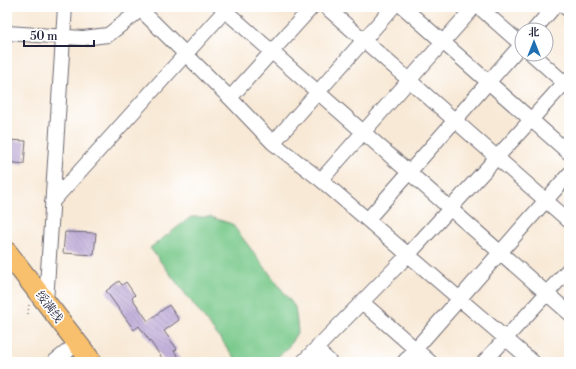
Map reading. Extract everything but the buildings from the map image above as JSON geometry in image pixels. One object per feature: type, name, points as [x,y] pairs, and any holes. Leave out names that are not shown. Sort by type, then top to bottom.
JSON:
[{"type":"highway","name":"绥满线","points":[[7,252],[46,302],[75,352]]},
{"type":"highway","name":"绥满线","points":[[7,270],[75,352],[92,362]]},
{"type":"street","points":[[46,302],[65,7]]},
{"type":"street","points":[[230,98],[312,7]]},
{"type":"street","points":[[326,7],[569,221]]},
{"type":"street","points":[[273,143],[393,7]]},
{"type":"street","points":[[403,7],[569,153]]},
{"type":"street","points":[[322,180],[474,7]]},
{"type":"street","points":[[480,7],[514,37]]},
{"type":"street","points":[[541,22],[554,7]]},
{"type":"street","points":[[566,7],[569,10]]},
{"type":"street","points":[[7,33],[82,38],[108,35],[142,8],[273,143],[322,180],[533,362]]},
{"type":"street","points":[[52,202],[186,54],[225,8],[569,313]]},
{"type":"street","points":[[368,220],[514,53]]},
{"type":"street","points":[[304,362],[408,255],[531,120],[568,82],[542,62]]},
{"type":"street","points":[[404,362],[569,174]]},
{"type":"street","points":[[484,362],[569,269]]},
{"type":"street","points":[[362,302],[430,362]]},
{"type":"street","points":[[316,349],[330,362]]},
{"type":"street","points":[[54,362],[75,352]]},
{"type":"green space","points":[[191,217],[211,217],[232,224],[295,307],[298,331],[287,349],[271,362],[238,362],[150,248]]}]
